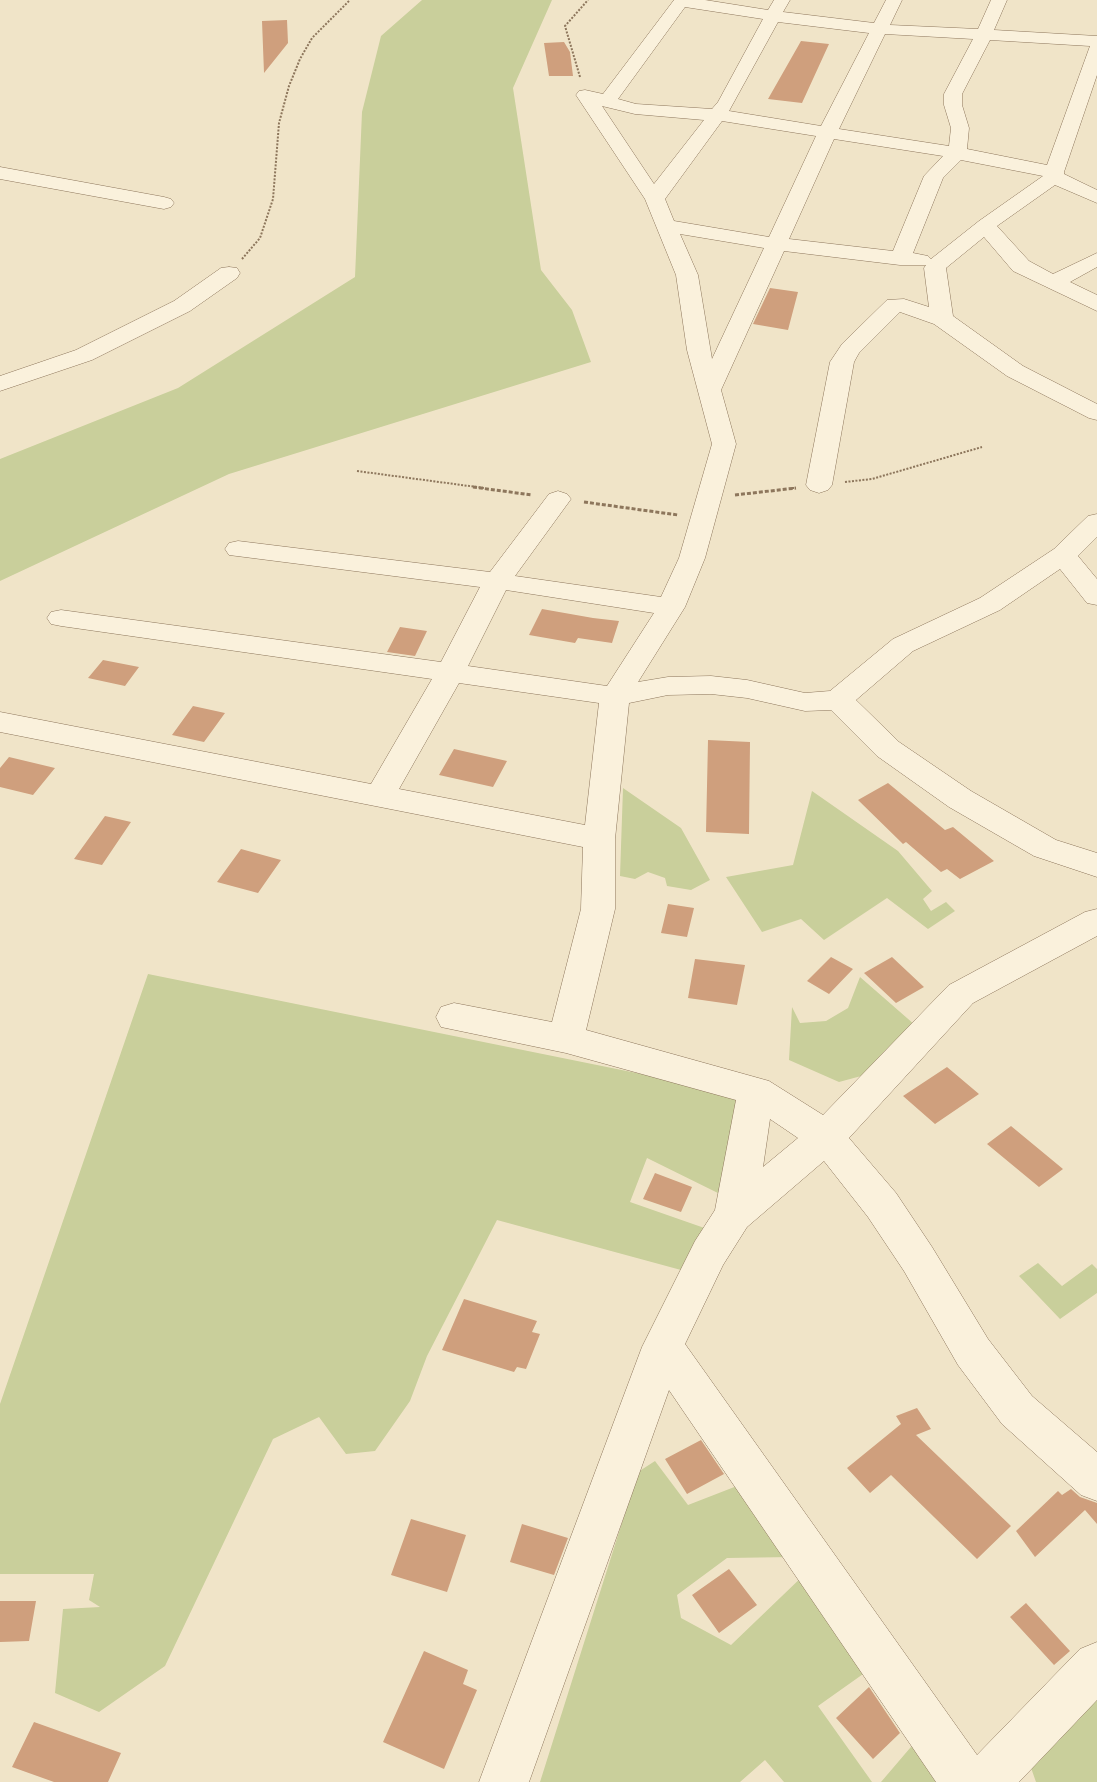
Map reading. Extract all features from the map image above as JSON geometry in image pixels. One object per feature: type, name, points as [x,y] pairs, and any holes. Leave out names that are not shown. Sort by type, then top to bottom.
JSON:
[{"type":"street","points":[[606,102],[681,0],[777,8],[880,29],[1097,40]]},
{"type":"street","points":[[710,389],[828,132],[894,0]]},
{"type":"street","points":[[900,259],[934,176],[957,153],[960,128],[953,105],[953,94],[984,35],[999,0]]},
{"type":"street","points":[[655,199],[726,103],[777,8]]},
{"type":"street","points":[[942,319],[935,268],[939,262],[1054,174],[1097,48]]},
{"type":"street","points":[[585,95],[635,109],[717,115],[957,153],[1054,174],[1097,197]]},
{"type":"street","points":[[566,1039],[598,909],[599,839],[615,696],[671,607],[692,558],[724,444],[698,350],[687,275],[655,199],[585,95]]},
{"type":"street","points":[[1077,110],[1097,118]]},
{"type":"street","points":[[0,173],[164,203]]},
{"type":"street","points":[[986,225],[1003,249],[1021,266],[1097,304]]},
{"type":"street","points":[[667,226],[776,244],[939,262]]},
{"type":"street","points":[[1053,282],[1097,259]]},
{"type":"street","points":[[0,384],[84,355],[182,306],[229,273]]},
{"type":"street","points":[[819,485],[842,362],[850,349],[895,305],[942,319],[1015,371],[1097,413]]},
{"type":"street","points":[[380,796],[450,673],[498,581],[558,499]]},
{"type":"street","points":[[61,618],[615,696],[668,686],[711,685],[747,689],[805,702],[838,700],[903,645],[990,604],[1063,555],[1097,522]]},
{"type":"street","points":[[238,549],[498,581],[671,607]]},
{"type":"street","points":[[1063,555],[1097,597]]},
{"type":"street","points":[[838,700],[888,749],[960,799],[1045,848],[1097,865]]},
{"type":"street","points":[[0,722],[599,839]]},
{"type":"street","points":[[733,1215],[826,1137],[962,994],[1097,921]]},
{"type":"street","points":[[454,1017],[566,1039],[756,1091],[826,1137],[882,1205],[918,1258],[973,1352],[1017,1410],[1097,1480]]},
{"type":"street","points":[[504,1782],[663,1347],[698,1273],[733,1215],[756,1091]]},
{"type":"street","points":[[663,1347],[986,1779],[1097,1666]]},
{"type":"path","points":[[229,273],[260,238],[273,199],[279,123],[289,86],[300,59],[312,38],[350,0]]},
{"type":"path","points":[[585,95],[565,26],[588,0]]},
{"type":"green space","points":[[422,0],[552,0],[513,88],[541,270],[572,310],[591,362],[229,474],[0,581],[0,459],[178,388],[355,277],[362,112],[381,36]]},
{"type":"green space","points":[[623,788],[681,828],[710,880],[691,890],[667,886],[665,878],[648,872],[635,879],[620,876]]},
{"type":"green space","points":[[812,791],[898,851],[932,891],[923,899],[931,911],[946,902],[955,911],[928,929],[887,898],[824,940],[801,919],[762,932],[726,877],[793,865]]},
{"type":"green space","points":[[148,974],[745,1095],[726,1197],[647,1158],[630,1202],[713,1231],[681,1270],[497,1220],[427,1356],[410,1401],[375,1451],[346,1454],[319,1417],[273,1439],[165,1666],[99,1712],[55,1693],[63,1609],[100,1607],[89,1600],[94,1574],[0,1574],[0,1404]]},
{"type":"green space","points":[[860,977],[915,1025],[876,1072],[839,1082],[789,1060],[792,1007],[800,1023],[826,1021],[848,1008]]},
{"type":"green space","points":[[1038,1263],[1062,1286],[1092,1264],[1097,1269],[1097,1293],[1060,1319],[1019,1276]]},
{"type":"green space","points":[[655,1461],[688,1505],[755,1479],[792,1557],[727,1558],[677,1595],[681,1618],[731,1645],[807,1572],[873,1667],[818,1706],[872,1782],[784,1782],[765,1760],[740,1782],[540,1782],[638,1472]]},
{"type":"green space","points":[[1097,1695],[1097,1782],[1036,1782],[1030,1765]]},
{"type":"green space","points":[[922,1734],[950,1782],[881,1782]]},
{"type":"building","points":[[287,20],[288,43],[264,73],[262,21]]},
{"type":"building","points":[[801,41],[829,44],[802,103],[768,99]]},
{"type":"building","points":[[564,42],[570,52],[573,76],[549,76],[544,43]]},
{"type":"building","points":[[770,288],[798,292],[788,330],[753,324]]},
{"type":"building","points":[[542,609],[619,621],[612,643],[578,638],[575,643],[529,635]]},
{"type":"building","points":[[400,627],[427,631],[415,656],[387,652]]},
{"type":"building","points":[[103,660],[139,667],[125,686],[88,678]]},
{"type":"building","points":[[193,706],[225,713],[204,742],[172,735]]},
{"type":"building","points":[[708,740],[750,742],[749,834],[706,832]]},
{"type":"building","points":[[454,749],[507,761],[493,787],[439,775]]},
{"type":"building","points":[[9,757],[55,768],[33,795],[0,787],[0,768]]},
{"type":"building","points":[[888,783],[945,830],[953,827],[994,861],[960,879],[947,869],[941,872],[906,842],[903,844],[858,800]]},
{"type":"building","points":[[105,816],[131,822],[102,865],[74,859]]},
{"type":"building","points":[[241,849],[281,860],[258,893],[217,882]]},
{"type":"building","points":[[668,904],[694,908],[687,937],[661,933]]},
{"type":"building","points":[[831,957],[853,969],[829,994],[807,981]]},
{"type":"building","points":[[892,957],[924,987],[896,1003],[864,973]]},
{"type":"building","points":[[695,959],[745,965],[737,1005],[688,998]]},
{"type":"building","points":[[947,1067],[979,1094],[935,1124],[903,1096]]},
{"type":"building","points":[[1011,1126],[1063,1169],[1039,1187],[987,1144]]},
{"type":"building","points":[[655,1173],[692,1187],[681,1212],[643,1199]]},
{"type":"building","points":[[464,1299],[537,1321],[532,1332],[540,1334],[526,1369],[517,1367],[514,1372],[442,1350]]},
{"type":"building","points":[[917,1408],[931,1429],[916,1435],[1011,1526],[977,1559],[891,1475],[870,1493],[847,1468],[901,1424],[896,1416]]},
{"type":"building","points":[[701,1440],[724,1474],[687,1494],[665,1459]]},
{"type":"building","points":[[1071,1489],[1080,1497],[1097,1503],[1097,1524],[1085,1510],[1035,1557],[1016,1531],[1058,1491],[1062,1495]]},
{"type":"building","points":[[411,1519],[466,1535],[447,1592],[391,1575]]},
{"type":"building","points":[[522,1524],[568,1538],[554,1575],[510,1562]]},
{"type":"building","points":[[729,1569],[757,1605],[719,1633],[692,1595]]},
{"type":"building","points":[[0,1601],[36,1601],[29,1641],[0,1642]]},
{"type":"building","points":[[1026,1603],[1070,1651],[1054,1665],[1010,1617]]},
{"type":"building","points":[[424,1651],[468,1670],[463,1684],[477,1690],[444,1769],[383,1742]]},
{"type":"building","points":[[869,1687],[900,1733],[873,1759],[836,1718]]},
{"type":"building","points":[[34,1722],[121,1753],[108,1782],[54,1782],[12,1767]]}]
